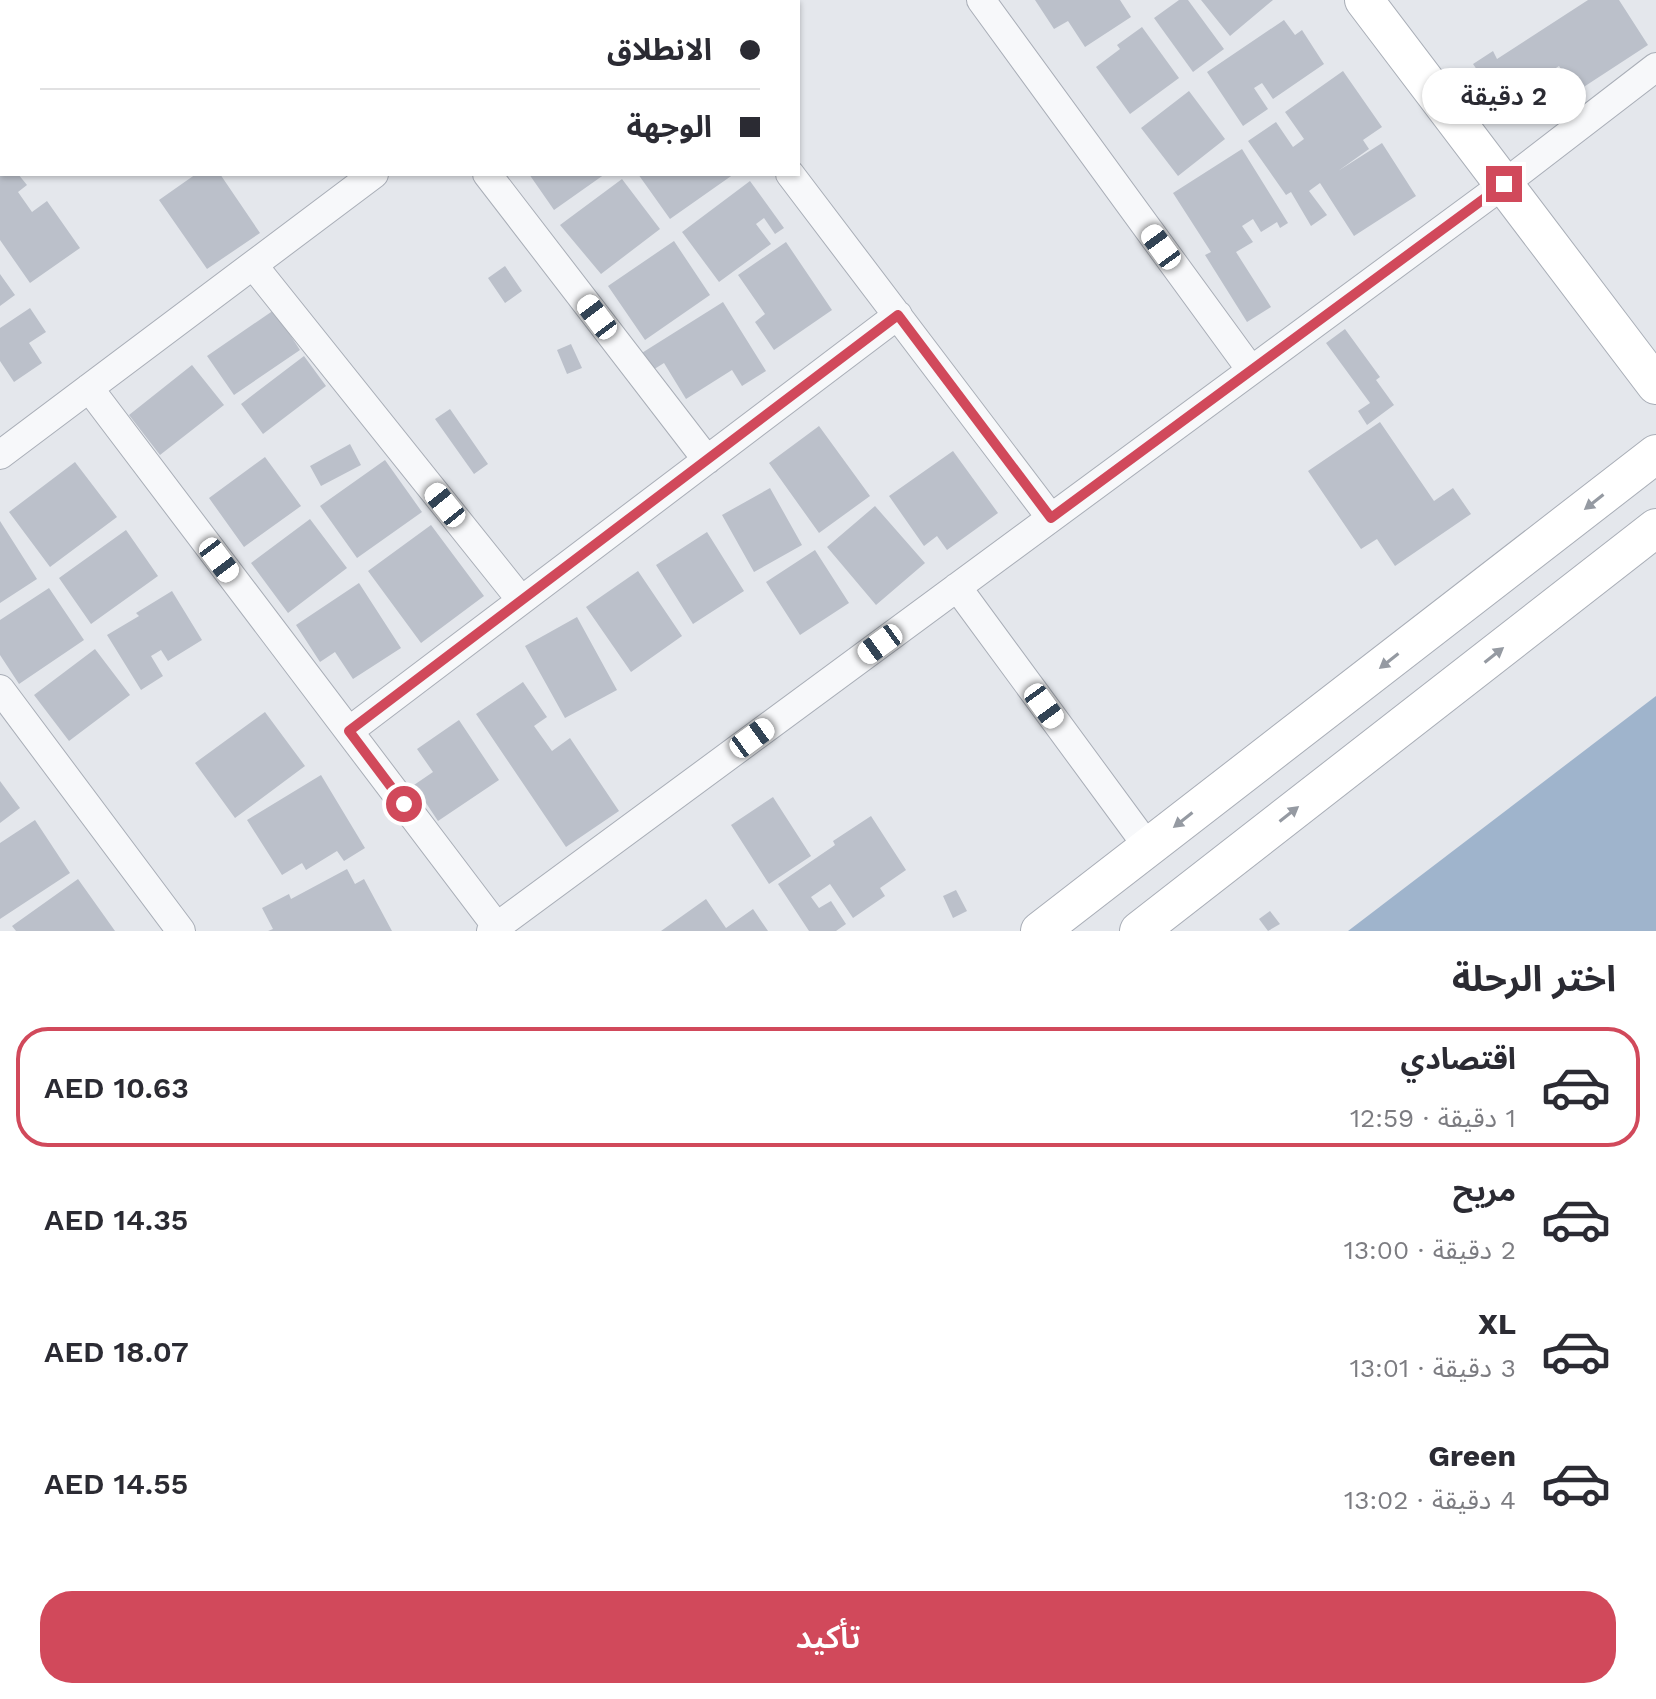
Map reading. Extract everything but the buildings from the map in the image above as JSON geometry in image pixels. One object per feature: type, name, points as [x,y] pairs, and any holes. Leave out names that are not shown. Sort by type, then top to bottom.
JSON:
[{"type":"street","points":[[981,0],[1251,370]]},
{"type":"street","points":[[1364,0],[1656,385]]},
{"type":"street","points":[[89,388],[349,731],[494,929],[1504,184],[1656,67]]},
{"type":"street","points":[[0,455],[370,176]]},
{"type":"street","points":[[489,176],[707,460]]},
{"type":"street","points":[[792,176],[1051,518]]},
{"type":"street","points":[[253,265],[521,600]]},
{"type":"street","points":[[349,731],[898,315]]},
{"type":"street","points":[[1040,931],[1656,454]]},
{"type":"street","points":[[1139,931],[1656,528]]},
{"type":"street","points":[[957,587],[1148,847]]},
{"type":"street","points":[[0,689],[181,931]]},
{"type":"water","points":[[1656,696],[1656,931],[1348,931]]},
{"type":"route","points":[[404,804],[349,731],[898,315],[1051,518],[1504,184]]}]
